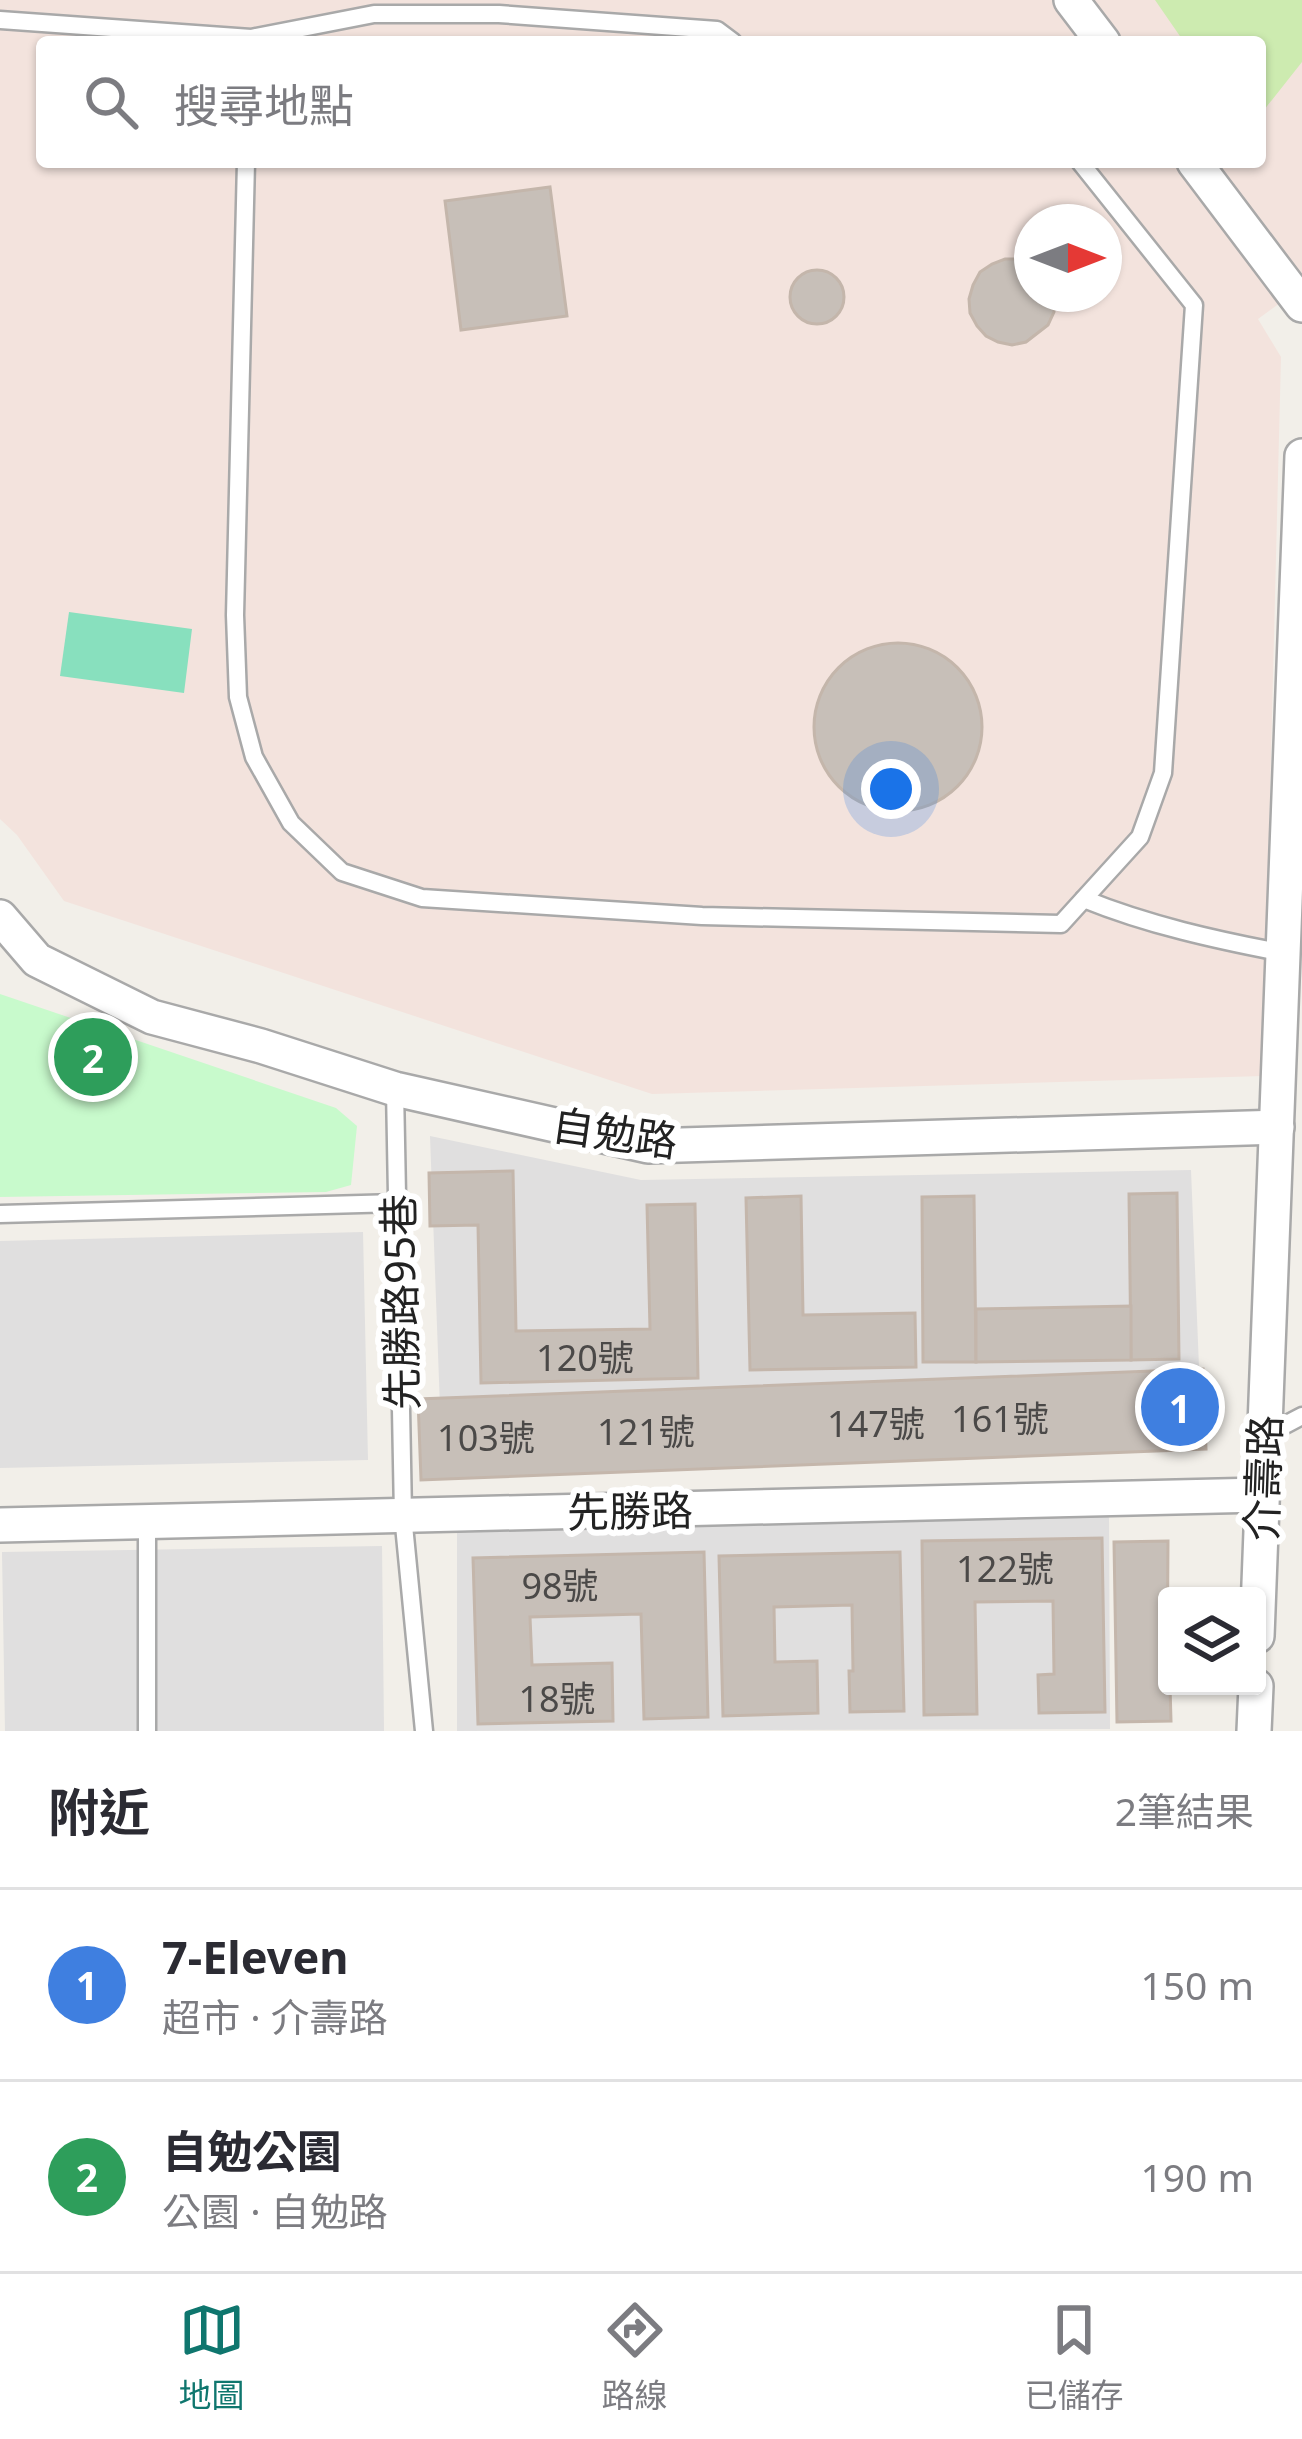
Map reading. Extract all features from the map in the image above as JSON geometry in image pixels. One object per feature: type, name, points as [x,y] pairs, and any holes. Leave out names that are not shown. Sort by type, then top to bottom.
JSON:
[{"type":"street","points":[[1071,0],[1098,36]]},
{"type":"street","points":[[1199,168],[1302,305]]},
{"type":"street","name":"介壽路","points":[[1258,1587],[1302,456]]},
{"type":"street","name":"自勉路","points":[[0,917],[37,960],[152,1017],[395,1089],[648,1146],[1277,1127]]},
{"type":"street","name":"先勝路","points":[[0,1525],[1261,1495]]},
{"type":"street","points":[[1255,1731],[1256,1695]]},
{"type":"lane","points":[[270,36],[374,14],[499,14],[717,30],[725,36]]},
{"type":"lane","points":[[0,20],[201,36]]},
{"type":"lane","points":[[246,168],[235,615],[238,697],[254,757],[291,823],[342,872],[422,898],[702,916],[1061,924],[1140,837],[1163,773],[1194,305],[1085,168]]},
{"type":"lane","points":[[1084,899],[1119,913],[1284,953]]},
{"type":"lane","name":"先勝路95巷","points":[[395,1089],[403,1515],[424,1731]]},
{"type":"lane","points":[[0,1214],[397,1203]]},
{"type":"lane","points":[[1264,1436],[1302,1416]]},
{"type":"lane","points":[[147,1522],[147,1731]]},
{"type":"shaded area","points":[[0,0],[1302,0],[1302,287],[1258,319],[1281,357],[1263,1076],[652,1094],[64,901],[0,819]]},
{"type":"shaded area","points":[[430,1136],[641,1180],[1191,1170],[1202,1441],[442,1462]]},
{"type":"shaded area","points":[[363,1232],[368,1460],[0,1468],[0,1241]]},
{"type":"shaded area","points":[[1109,1515],[1110,1729],[457,1731],[457,1530]]},
{"type":"shaded area","points":[[382,1546],[384,1731],[5,1731],[2,1552]]},
{"type":"green space","points":[[1155,0],[1302,0],[1302,62],[1266,107],[1266,36],[1180,36]]},
{"type":"green space","points":[[69,612],[192,629],[184,693],[60,676]]},
{"type":"green space","points":[[0,994],[336,1108],[357,1126],[351,1185],[326,1192],[0,1197]]},
{"type":"building","points":[[550,187],[567,316],[461,330],[445,201]]},
{"type":"building","points":[[1014,259],[1014,312],[1054,312],[1048,325],[1026,342],[1012,345],[986,336],[970,313],[973,285],[992,264]]},
{"type":"building","points":[[817,270],[836,278],[844,297],[836,316],[817,324],[798,316],[790,297],[798,278]]},
{"type":"building","points":[[898,643],[930,650],[957,668],[975,695],[982,727],[975,759],[957,786],[930,804],[898,811],[866,804],[839,786],[821,759],[814,727],[821,695],[839,668],[866,650]]},
{"type":"building","points":[[513,1171],[516,1331],[650,1329],[647,1205],[695,1204],[698,1378],[481,1383],[478,1225],[430,1226],[429,1173]]},
{"type":"building","points":[[1177,1193],[1179,1359],[1131,1360],[1129,1194]]},
{"type":"building","points":[[801,1196],[803,1315],[915,1313],[916,1367],[750,1370],[746,1198]]},
{"type":"building","points":[[974,1196],[976,1362],[923,1362],[922,1197]]},
{"type":"building","points":[[1131,1306],[1131,1360],[976,1362],[976,1309]]},
{"type":"building","points":[[1203,1369],[1206,1449],[421,1480],[418,1399]]},
{"type":"building","points":[[1102,1538],[1105,1712],[1039,1713],[1038,1675],[1054,1674],[1053,1601],[975,1602],[977,1714],[924,1715],[922,1541]]},
{"type":"building","points":[[1168,1541],[1168,1587],[1158,1587],[1158,1695],[1170,1695],[1171,1721],[1117,1722],[1114,1542]]},
{"type":"building","points":[[704,1552],[708,1717],[644,1719],[641,1614],[530,1617],[532,1665],[612,1663],[613,1721],[478,1724],[473,1558]]},
{"type":"building","points":[[900,1552],[904,1711],[850,1712],[852,1605],[774,1607],[775,1662],[817,1661],[818,1713],[723,1716],[719,1556]]},
{"type":"place","name":"自勉公園","points":[[93,1057]]},
{"type":"place","name":"7-Eleven","points":[[1180,1407]]}]
